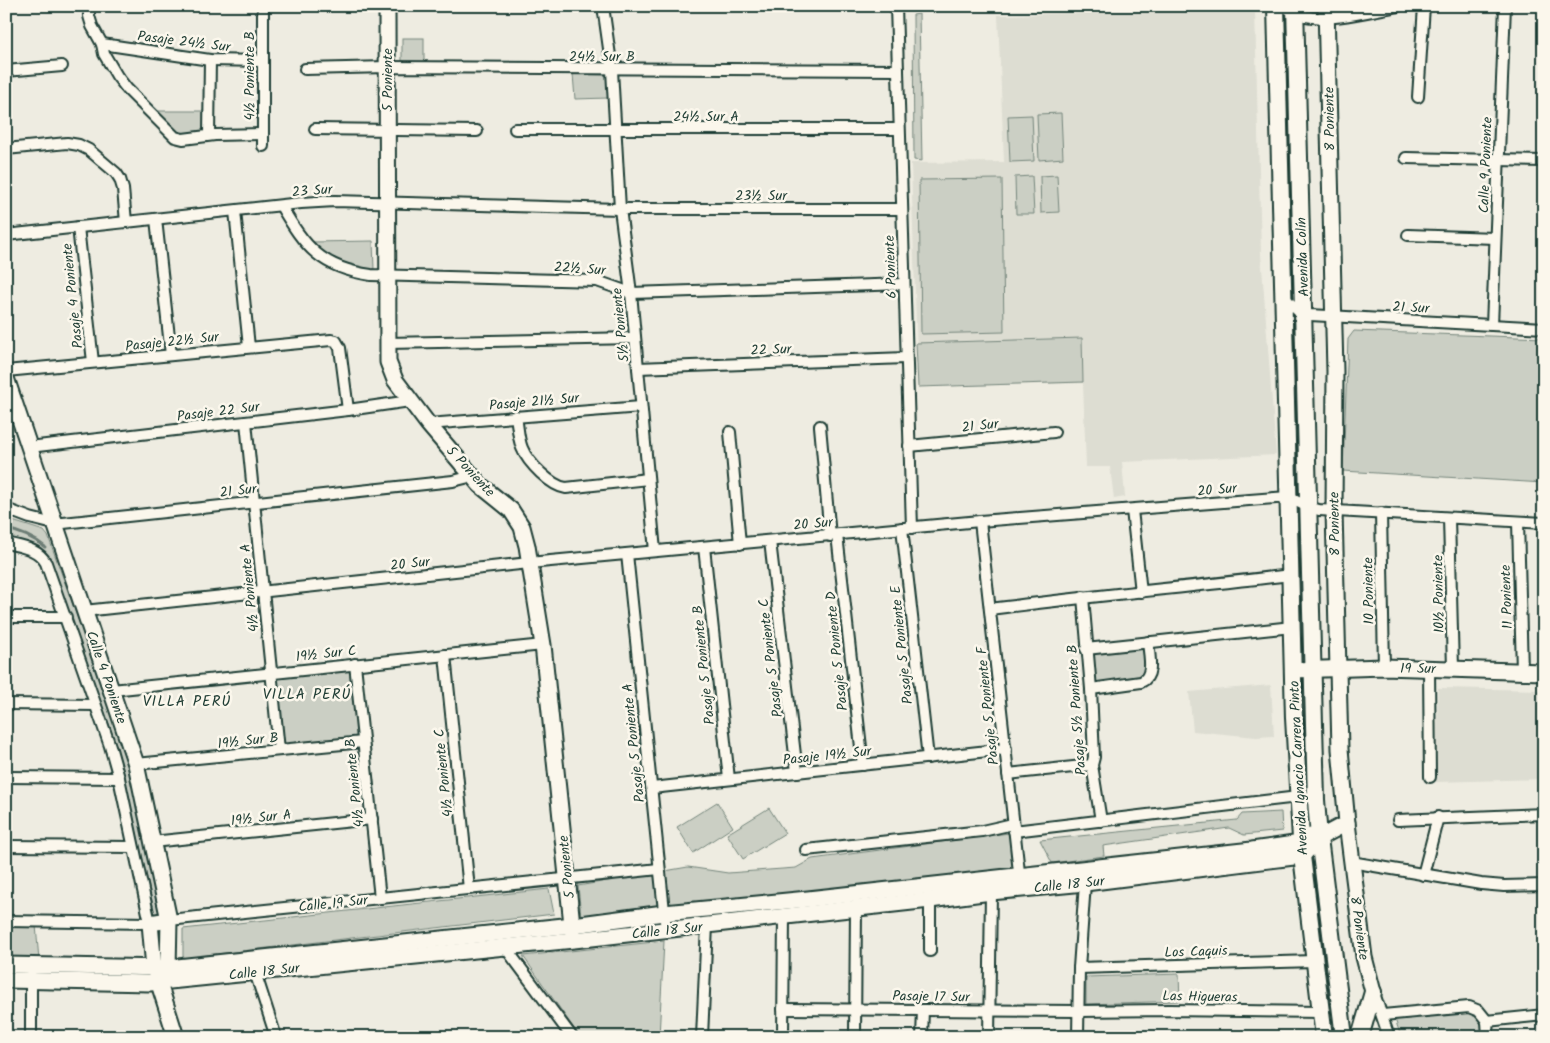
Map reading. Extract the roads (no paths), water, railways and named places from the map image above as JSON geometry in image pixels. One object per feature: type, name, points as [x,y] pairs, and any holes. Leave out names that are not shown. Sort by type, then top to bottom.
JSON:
[{"type":"main road","name":"Avenida Colín","points":[[1276,6],[1288,497]]},
{"type":"main road","name":"Avenida Colín","points":[[1292,9],[1304,314],[1308,507]]},
{"type":"main road","name":"Avenida Ignacio Carrera Pinto","points":[[1288,497],[1301,849],[1324,1037]]},
{"type":"main road","name":"Avenida Ignacio Carrera Pinto","points":[[1308,507],[1318,835],[1344,1037]]},
{"type":"main road","points":[[1360,1037],[1374,992]]},
{"type":"street","points":[[89,6],[90,22],[102,44],[104,54],[122,83],[172,134],[183,139],[209,135],[263,134]]},
{"type":"street","name":"4½ Poniente B","points":[[263,6],[263,146]]},
{"type":"street","name":"5 Poniente","points":[[387,6],[387,343],[390,368],[395,380],[428,424],[486,490],[511,510],[525,537],[543,645],[573,933]]},
{"type":"street","name":"5½ Poniente","points":[[603,6],[612,70],[620,209],[631,293],[655,552]]},
{"type":"street","name":"6 Poniente","points":[[896,6],[898,129],[909,446],[907,528]]},
{"type":"street","points":[[1292,9],[1306,17],[1326,12],[1398,6]]},
{"type":"street","points":[[1418,97],[1424,6]]},
{"type":"street","name":"Calle 9 Poniente","points":[[1492,325],[1505,6]]},
{"type":"street","name":"8 Poniente","points":[[1326,12],[1334,316],[1334,511],[1340,749],[1346,823],[1364,957],[1390,1037]]},
{"type":"street","name":"Pasaje 24½ Sur","points":[[102,44],[210,60],[263,61]]},
{"type":"street","points":[[209,135],[210,60]]},
{"type":"street","points":[[6,71],[62,66]]},
{"type":"street","name":"24½ Sur B","points":[[306,69],[387,67],[612,70],[898,70]]},
{"type":"street","points":[[315,129],[477,132]]},
{"type":"street","name":"24½ Sur A","points":[[514,129],[898,129]]},
{"type":"street","points":[[6,149],[67,143],[79,145],[89,150],[116,173],[120,179],[123,189],[126,222]]},
{"type":"street","points":[[1406,158],[1544,161]]},
{"type":"street","name":"23 Sur","points":[[6,235],[326,202],[620,209]]},
{"type":"street","name":"22½ Sur","points":[[281,206],[304,241],[327,262],[351,272],[387,276],[597,281],[631,293],[904,284]]},
{"type":"street","name":"23½ Sur","points":[[620,209],[902,209]]},
{"type":"street","points":[[235,211],[249,347]]},
{"type":"street","points":[[156,219],[171,355]]},
{"type":"street","name":"Pasaje 4 Poniente","points":[[78,227],[93,362]]},
{"type":"street","points":[[1408,235],[1495,238]]},
{"type":"street","points":[[1283,296],[1293,307],[1304,314]]},
{"type":"street","name":"21 Sur","points":[[1304,314],[1544,328]]},
{"type":"street","points":[[387,343],[635,338]]},
{"type":"street","name":"Pasaje 22½ Sur","points":[[6,371],[324,340],[336,341],[341,352],[348,410]]},
{"type":"street","name":"22 Sur","points":[[638,368],[906,358]]},
{"type":"street","name":"Calle 4 Poniente","points":[[6,378],[9,395],[29,447],[136,764],[169,920],[160,973]]},
{"type":"street","name":"Pasaje 22 Sur","points":[[29,447],[348,410],[410,401]]},
{"type":"street","name":"Pasaje 21½ Sur","points":[[428,424],[642,407]]},
{"type":"street","points":[[516,416],[524,452],[555,485],[566,488],[648,479]]},
{"type":"street","name":"4½ Poniente A","points":[[246,422],[279,750]]},
{"type":"street","name":"Pasaje 5 Poniente D","points":[[820,426],[863,765]]},
{"type":"street","points":[[730,432],[740,544]]},
{"type":"street","name":"21 Sur","points":[[909,446],[1054,432]]},
{"type":"street","name":"21 Sur","points":[[6,509],[54,524],[453,481],[473,476]]},
{"type":"street","points":[[1288,497],[1319,510],[1544,524]]},
{"type":"street","name":"20 Sur","points":[[84,611],[530,563],[980,521],[1288,497]]},
{"type":"street","points":[[1132,510],[1141,592]]},
{"type":"street","name":"10 Poniente","points":[[1381,514],[1384,667]]},
{"type":"street","name":"10½ Poniente","points":[[1449,518],[1453,669]]},
{"type":"street","name":"Pasaje 5 Poniente F","points":[[980,521],[1020,882]]},
{"type":"street","name":"11 Poniente","points":[[1518,522],[1522,671]]},
{"type":"street","name":"Pasaje 5 Poniente E","points":[[907,528],[928,758]]},
{"type":"street","name":"Pasaje 5 Poniente C","points":[[770,541],[797,772]]},
{"type":"street","name":"Calle 4 Poniente","points":[[6,543],[40,554],[46,563],[66,617],[119,778],[160,973],[176,1037]]},
{"type":"street","name":"Pasaje 5 Poniente B","points":[[704,547],[729,779]]},
{"type":"street","name":"Pasaje 5 Poniente A","points":[[628,554],[666,930]]},
{"type":"street","points":[[990,610],[1083,597],[1290,575]]},
{"type":"street","name":"Pasaje 5½ Poniente B","points":[[1083,597],[1086,649],[1091,688],[1094,757],[1092,765],[1101,821]]},
{"type":"street","points":[[6,616],[66,617]]},
{"type":"street","points":[[1086,649],[1292,627]]},
{"type":"street","points":[[1091,688],[1146,680],[1150,674],[1148,642]]},
{"type":"street","name":"19½ Sur C","points":[[112,690],[543,645]]},
{"type":"street","name":"4½ Poniente C","points":[[445,655],[469,889]]},
{"type":"street","name":"4½ Poniente B","points":[[354,664],[380,898]]},
{"type":"street","name":"19 Sur","points":[[1293,670],[1384,667],[1544,672]]},
{"type":"street","points":[[1429,668],[1430,777]]},
{"type":"street","points":[[6,704],[95,705]]},
{"type":"street","name":"19½ Sur B","points":[[136,764],[363,742]]},
{"type":"street","name":"Pasaje 19½ Sur","points":[[652,788],[1006,749]]},
{"type":"street","points":[[1008,774],[1092,765]]},
{"type":"street","points":[[6,777],[119,778]]},
{"type":"street","points":[[806,850],[982,831],[1101,821],[1298,797]]},
{"type":"street","points":[[1398,820],[1544,814]]},
{"type":"street","points":[[1423,875],[1438,817]]},
{"type":"street","name":"19½ Sur A","points":[[152,842],[372,819]]},
{"type":"street","name":"Calle 18 Sur","points":[[160,973],[573,933],[666,930],[991,892],[1020,882],[1085,883],[1301,849],[1318,835],[1346,823]]},
{"type":"street","points":[[6,846],[133,847]]},
{"type":"street","name":"Calle 18 Sur","points":[[6,966],[31,973],[255,972],[505,947],[664,913],[1020,882],[1301,849]]},
{"type":"street","points":[[1352,862],[1493,885],[1544,884]]},
{"type":"street","name":"Calle 19 Sur","points":[[6,921],[150,923],[659,868]]},
{"type":"street","points":[[1078,1037],[1079,968],[1085,883]]},
{"type":"street","points":[[989,1037],[991,892]]},
{"type":"street","points":[[930,900],[930,950]]},
{"type":"street","points":[[855,1037],[856,908]]},
{"type":"street","points":[[783,1037],[784,916]]},
{"type":"street","points":[[702,1037],[707,925]]},
{"type":"street","points":[[505,947],[572,1037]]},
{"type":"street","name":"Los Caquis","points":[[1079,968],[1314,962]]},
{"type":"street","points":[[255,972],[276,1037]]},
{"type":"street","points":[[31,973],[31,1037]]},
{"type":"street","name":"Calle 18 Sur","points":[[6,980],[31,973]]},
{"type":"street","points":[[1382,1015],[1469,1007],[1479,1011],[1487,1022],[1488,1037]]},
{"type":"street","name":"Pasaje 17 Sur","points":[[783,1009],[1078,1011]]},
{"type":"street","points":[[922,1037],[923,1010]]},
{"type":"street","name":"Las Higueras","points":[[1078,1011],[1321,1012]]},
{"type":"street","points":[[1487,1022],[1544,1015]]},
{"type":"waterway","points":[[6,529],[27,535],[45,547]]},
{"type":"district","name":"VILLA PERÚ","points":[[307,694]]},
{"type":"district","name":"VILLA PERÚ","points":[[187,701]]}]
